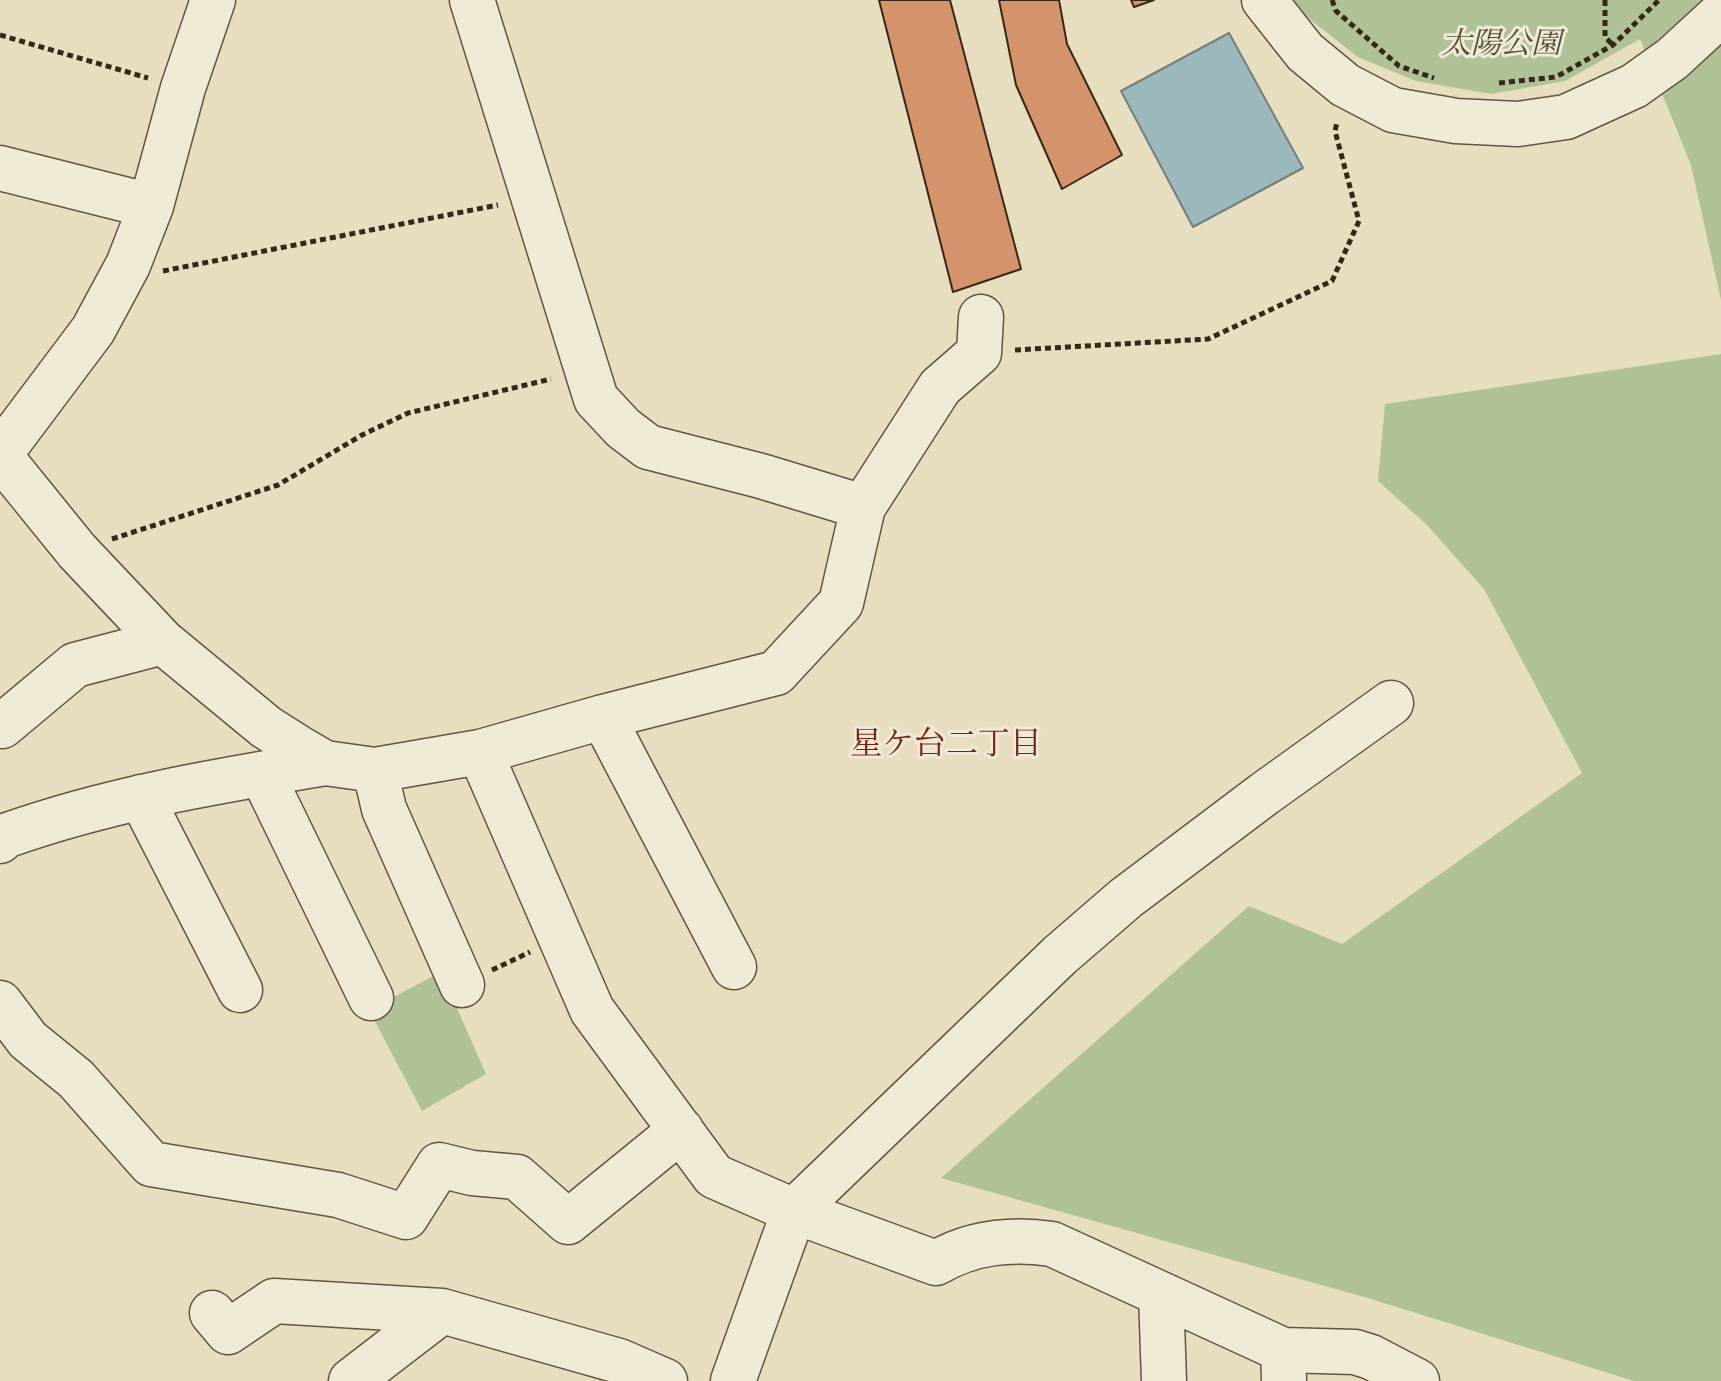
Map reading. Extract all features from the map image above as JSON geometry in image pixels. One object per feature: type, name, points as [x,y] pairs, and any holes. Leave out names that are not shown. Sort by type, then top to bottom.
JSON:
[{"type":"street","points":[[213,0],[183,88],[151,206],[128,265],[93,330],[0,455],[77,551],[163,642],[266,727],[325,763]]},
{"type":"street","points":[[472,0],[596,399],[623,428],[648,447],[761,476],[863,507]]},
{"type":"street","points":[[1264,0],[1305,52],[1345,85],[1393,110],[1456,121],[1518,124],[1566,117],[1634,86],[1672,59],[1721,14]]},
{"type":"street","points":[[0,168],[151,206]]},
{"type":"street","points":[[0,841],[5,836],[49,821],[141,797],[262,774],[325,763],[375,770],[480,752],[776,673],[841,603],[863,507],[940,387],[980,335]]},
{"type":"street","points":[[0,726],[75,665],[163,642]]},
{"type":"street","points":[[733,1381],[794,1211],[964,1045],[1104,917],[1264,794],[1391,703]]},
{"type":"street","points":[[603,717],[734,967]]},
{"type":"street","points":[[480,752],[592,1010],[714,1176],[794,1211],[936,1263],[960,1249],[1021,1240],[1052,1244],[1161,1294],[1283,1366],[1355,1352],[1417,1381]]},
{"type":"street","points":[[375,770],[384,809],[462,985]]},
{"type":"street","points":[[262,774],[371,998]]},
{"type":"street","points":[[141,797],[240,990]]},
{"type":"street","points":[[0,1003],[28,1040],[76,1079],[151,1164],[338,1195],[406,1217],[439,1165],[472,1173],[517,1177],[568,1222],[681,1130]]},
{"type":"street","points":[[1161,1294],[1164,1381]]},
{"type":"street","points":[[212,1313],[228,1332],[274,1301],[442,1311],[619,1361],[665,1381]]},
{"type":"street","points":[[351,1381],[442,1311]]},
{"type":"path","points":[[1332,0],[1336,11],[1399,66],[1439,79]]},
{"type":"path","points":[[1605,0],[1605,37],[1613,45]]},
{"type":"path","points":[[1492,83],[1556,77],[1613,45],[1659,0]]},
{"type":"path","points":[[0,35],[183,88]]},
{"type":"path","points":[[980,335],[1208,339],[1332,281],[1359,221],[1335,131],[1345,85]]},
{"type":"path","points":[[128,265],[146,275],[535,198]]},
{"type":"path","points":[[77,551],[278,485],[362,435],[408,413],[586,370]]},
{"type":"path","points":[[462,985],[561,937]]},
{"type":"green space","name":"太陽公園","points":[[1285,0],[1721,0],[1721,300],[1691,165],[1640,39],[1565,81],[1491,94],[1416,81],[1358,57]]},
{"type":"green space","points":[[1721,354],[1721,1381],[1634,1381],[1371,1299],[941,1178],[1249,906],[1342,944],[1582,773],[1484,589],[1426,524],[1378,481],[1385,404]]},
{"type":"green space","points":[[441,972],[486,1074],[422,1111],[369,1010]]},
{"type":"water","points":[[1229,33],[1303,168],[1193,227],[1121,91]]},
{"type":"building","points":[[879,0],[950,0],[1021,269],[953,292]]},
{"type":"building","points":[[999,0],[1059,0],[1067,44],[1122,155],[1062,189],[1016,85]]},
{"type":"building","points":[[1131,0],[1154,0],[1134,7]]},
{"type":"district","name":"星ケ台二丁目","points":[[946,746]]}]
